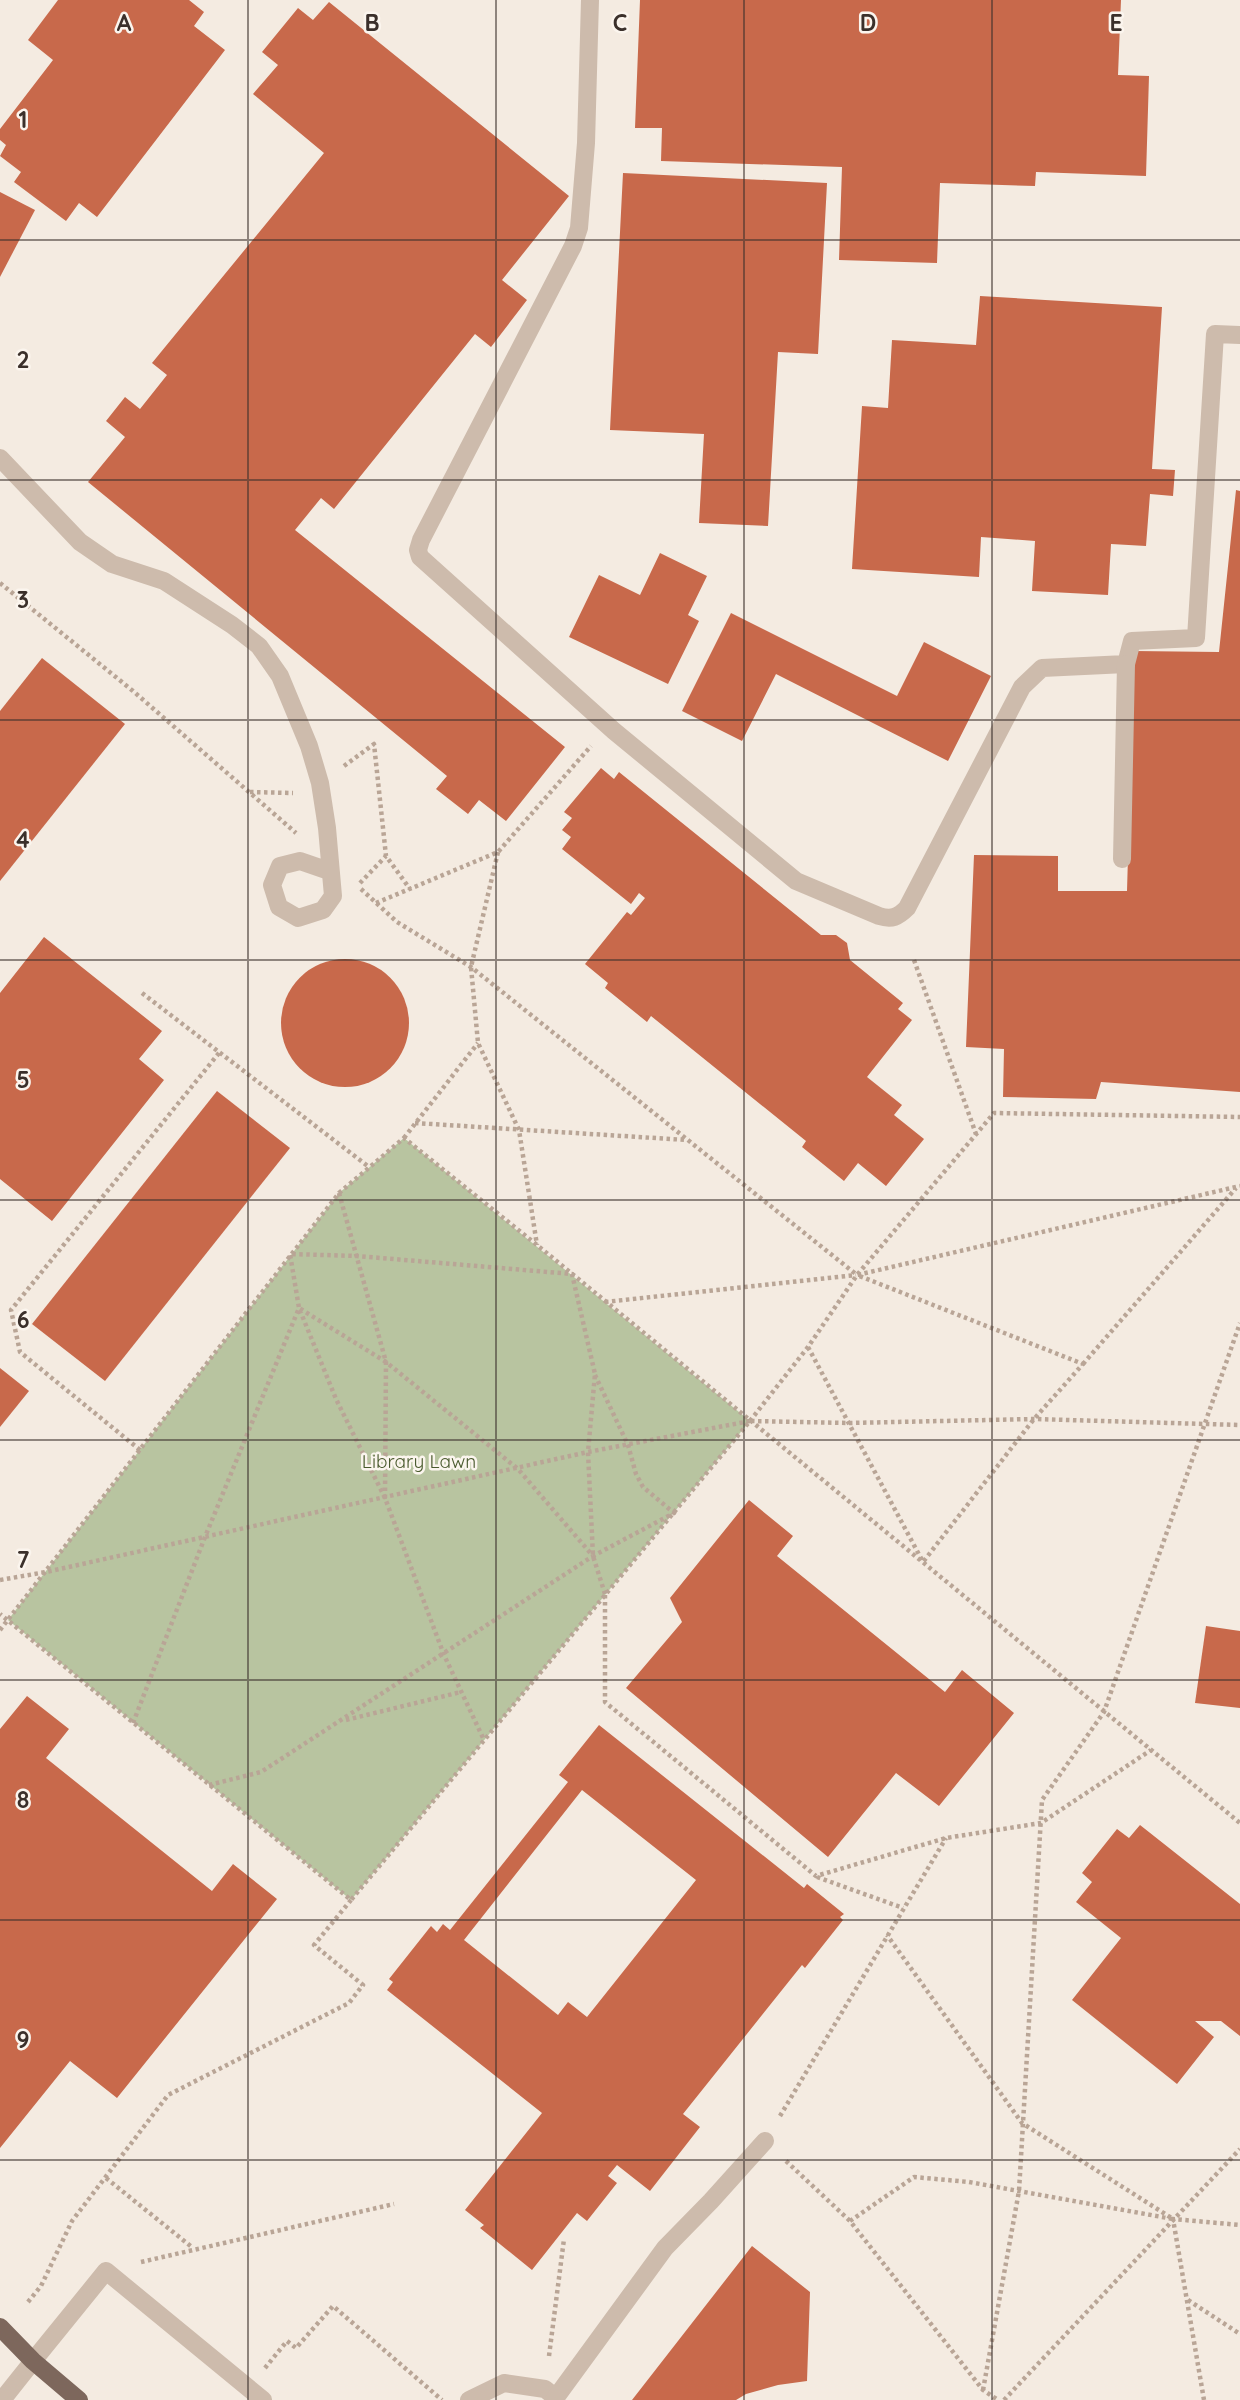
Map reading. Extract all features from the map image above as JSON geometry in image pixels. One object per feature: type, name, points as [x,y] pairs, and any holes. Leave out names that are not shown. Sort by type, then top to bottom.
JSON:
[{"type":"main road","points":[[0,2327],[33,2361],[79,2400]]},
{"type":"street","points":[[590,0],[586,143],[579,228],[573,246],[421,540],[418,550],[420,557],[614,731],[796,881],[888,919],[899,916],[907,908],[1027,681],[1042,668],[1126,664]]},
{"type":"street","points":[[1122,859],[1126,664],[1132,641],[1196,638],[1215,334],[1240,335]]},
{"type":"street","points":[[0,458],[80,542],[111,564],[164,581],[259,646],[281,676],[309,746],[320,783],[330,866]]},
{"type":"street","points":[[469,2400],[505,2384],[551,2396],[665,2248],[765,2141]]},
{"type":"street","points":[[2,2400],[106,2271],[263,2400]]},
{"type":"path","points":[[0,583],[133,691],[330,866]]},
{"type":"path","points":[[376,903],[498,852],[596,740]]},
{"type":"path","points":[[498,852],[471,967],[478,1043],[519,1130],[537,1245]]},
{"type":"path","points":[[386,856],[358,886],[397,922],[471,967],[857,1275],[1083,1364]]},
{"type":"path","points":[[915,960],[976,1135]]},
{"type":"path","points":[[142,993],[369,1167]]},
{"type":"path","points":[[0,1630],[339,1192],[404,1138],[478,1043]]},
{"type":"path","points":[[140,1450],[20,1352],[10,1311],[219,1053]]},
{"type":"path","points":[[28,2302],[41,2286],[72,2221],[168,2095],[349,2003],[363,1985],[314,1945],[750,1421],[808,1347],[857,1275],[994,1113],[1240,1117]]},
{"type":"path","points":[[415,1123],[689,1141]]},
{"type":"path","points":[[404,1138],[1240,1823]]},
{"type":"path","points":[[605,1302],[857,1275],[1238,1187]]},
{"type":"path","points":[[923,1562],[1034,1419],[1238,1187]]},
{"type":"path","points":[[339,1192],[386,1362],[385,1497]]},
{"type":"path","points":[[290,1254],[357,1256],[572,1274]]},
{"type":"path","points":[[290,1254],[299,1308],[335,1399],[385,1497],[444,1655],[484,1740]]},
{"type":"path","points":[[572,1274],[595,1374],[628,1445],[636,1474],[643,1487],[674,1513]]},
{"type":"path","points":[[299,1308],[386,1362],[518,1469],[593,1556]]},
{"type":"path","points":[[133,1723],[205,1537],[299,1308]]},
{"type":"path","points":[[984,2390],[1019,2191],[1042,1800],[1104,1712],[1240,1323]]},
{"type":"path","points":[[808,1347],[923,1562]]},
{"type":"path","points":[[595,1374],[588,1452],[593,1556],[605,1595],[604,1702],[817,1876],[903,1908]]},
{"type":"path","points":[[0,1580],[588,1452],[750,1421],[849,1423],[1034,1419],[1240,1425]]},
{"type":"path","points":[[209,1785],[261,1772],[593,1556],[674,1513]]},
{"type":"path","points":[[0,1614],[351,1900]]},
{"type":"path","points":[[342,1721],[461,1692]]},
{"type":"path","points":[[817,1876],[946,1838],[1041,1823],[1151,1750]]},
{"type":"path","points":[[946,1838],[765,2141],[850,2221],[984,2390],[998,2400]]},
{"type":"path","points":[[887,1935],[1023,2123],[1173,2219],[1204,2400]]},
{"type":"path","points":[[1004,2400],[1240,2149]]},
{"type":"path","points":[[850,2221],[914,2177],[970,2182],[1173,2219],[1240,2225]]},
{"type":"path","points":[[106,2178],[194,2248]]},
{"type":"path","points":[[106,2271],[194,2248],[394,2204]]},
{"type":"path","points":[[551,2396],[564,2239]]},
{"type":"path","points":[[1187,2300],[1240,2334]]},
{"type":"path","points":[[248,2388],[288,2341],[296,2348],[333,2306],[442,2400]]},
{"type":"green space","name":"Library Lawn","points":[[404,1138],[750,1421],[351,1900],[8,1620],[339,1193]]},
{"type":"building","points":[[58,0],[189,0],[204,12],[194,26],[225,50],[97,217],[79,203],[66,221],[14,182],[21,172],[0,156],[6,145],[0,140],[0,129],[53,60],[28,40]]},
{"type":"building","points":[[640,0],[1121,0],[1118,75],[1149,76],[1146,176],[1036,172],[1035,186],[940,183],[937,263],[839,260],[842,167],[661,161],[662,128],[635,128]]},
{"type":"building","points":[[329,2],[569,196],[502,280],[527,300],[491,347],[475,334],[334,509],[321,498],[295,530],[565,747],[506,821],[479,800],[468,814],[436,789],[447,776],[88,482],[125,437],[106,421],[125,397],[140,409],[167,375],[152,363],[324,153],[253,94],[278,65],[262,52],[298,8],[313,20]]},
{"type":"building","points":[[623,173],[827,183],[818,354],[778,352],[768,526],[699,523],[704,434],[610,430]]},
{"type":"building","points":[[0,192],[35,210],[0,277]]},
{"type":"building","points":[[980,296],[1162,307],[1152,469],[1175,470],[1173,496],[1150,494],[1146,546],[1111,544],[1108,595],[1032,591],[1035,541],[981,537],[979,577],[852,569],[862,406],[888,408],[892,340],[976,345]]},
{"type":"building","points":[[1236,490],[1240,491],[1240,1092],[1101,1082],[1096,1099],[1003,1097],[1004,1049],[966,1047],[974,855],[1058,856],[1058,891],[1127,891],[1134,651],[1219,652]]},
{"type":"building","points":[[660,553],[707,576],[688,615],[699,621],[668,684],[569,637],[599,575],[640,595]]},
{"type":"building","points":[[731,613],[897,696],[924,642],[991,676],[948,761],[776,674],[742,741],[682,711]]},
{"type":"building","points":[[42,658],[125,724],[0,881],[0,711]]},
{"type":"building","points":[[601,768],[614,779],[619,772],[821,935],[836,935],[847,943],[850,960],[903,1003],[898,1009],[912,1020],[867,1077],[902,1105],[894,1115],[924,1139],[886,1186],[858,1163],[844,1181],[802,1147],[806,1141],[651,1016],[647,1022],[605,988],[608,983],[585,964],[627,912],[631,915],[645,898],[639,893],[631,904],[562,849],[571,837],[562,830],[572,818],[564,812]]},
{"type":"building","points":[[44,937],[162,1031],[139,1059],[164,1080],[52,1221],[0,1179],[0,993]]},
{"type":"building","points":[[345,959],[370,964],[390,978],[404,998],[409,1023],[404,1048],[390,1068],[370,1082],[345,1087],[320,1082],[300,1068],[286,1048],[281,1023],[286,998],[300,978],[320,964]]},
{"type":"building","points":[[217,1091],[290,1148],[105,1381],[32,1324]]},
{"type":"building","points":[[0,1368],[29,1391],[0,1427]]},
{"type":"building","points":[[749,1500],[793,1536],[777,1556],[945,1692],[962,1670],[1014,1713],[939,1806],[896,1773],[828,1857],[626,1688],[682,1622],[670,1598]]},
{"type":"building","points":[[1206,1626],[1240,1631],[1240,1708],[1195,1703]]},
{"type":"building","points":[[27,1696],[69,1729],[46,1758],[212,1891],[233,1864],[277,1899],[117,2098],[70,2061],[0,2148],[0,1729]]},
{"type":"building","points":[[599,1725],[804,1888],[807,1884],[844,1914],[840,1917],[843,1920],[805,1968],[802,1965],[683,2114],[700,2127],[650,2191],[617,2165],[608,2176],[617,2183],[587,2221],[577,2213],[532,2270],[480,2228],[484,2225],[465,2210],[542,2113],[387,1990],[393,1982],[389,1979],[431,1926],[437,1932],[443,1924],[450,1930],[568,1782],[559,1775]],"holes":[[[582,1790],[696,1880],[587,2017],[568,2002],[558,2015],[464,1940]]]},
{"type":"building","points":[[1140,1825],[1240,1904],[1240,2036],[1221,2021],[1195,2021],[1214,2037],[1177,2084],[1072,2000],[1121,1938],[1076,1902],[1092,1882],[1082,1873],[1117,1829],[1129,1838]]},
{"type":"building","points":[[752,2246],[810,2292],[807,2381],[778,2385],[746,2394],[736,2400],[632,2400]]}]
